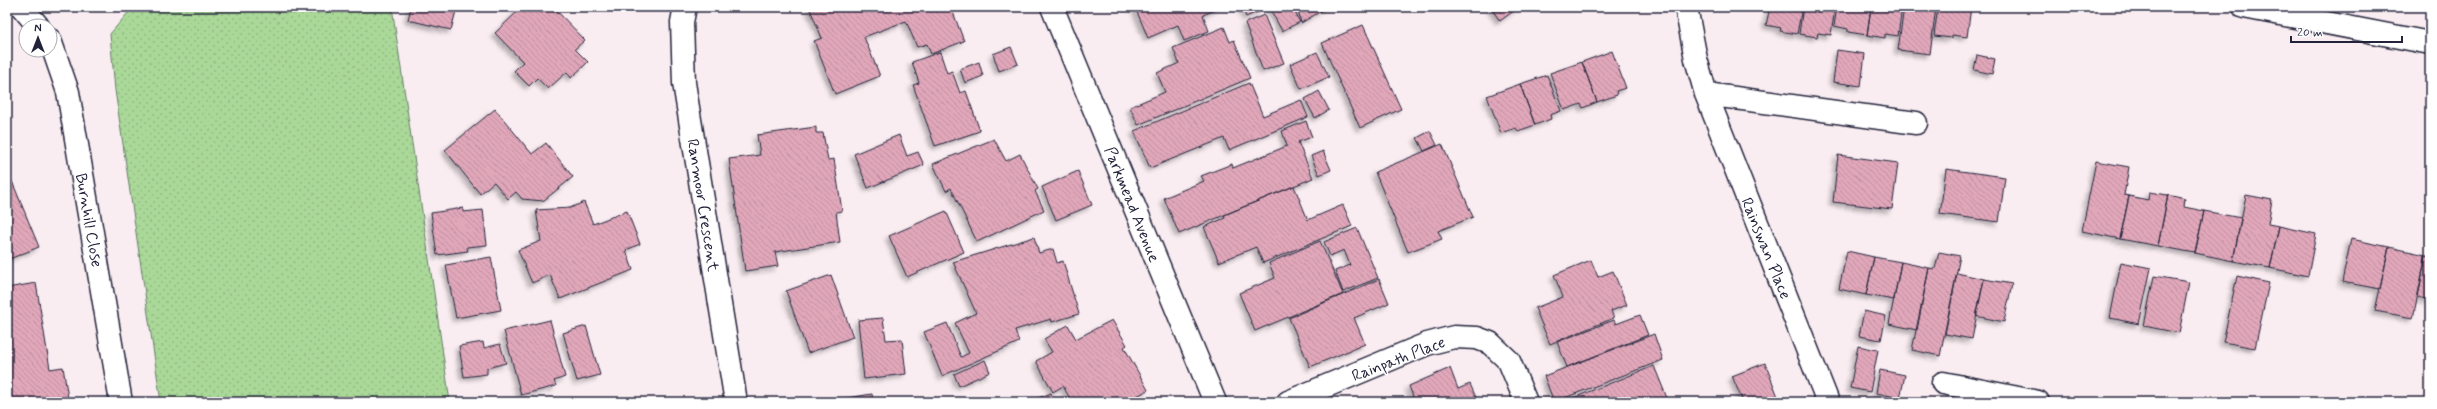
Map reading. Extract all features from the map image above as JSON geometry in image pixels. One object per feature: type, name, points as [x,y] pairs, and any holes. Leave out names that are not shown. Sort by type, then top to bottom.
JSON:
[{"type":"street","points":[[22,7],[31,18]]},
{"type":"street","name":"Ranmoor Crescent","points":[[685,7],[682,22],[684,83],[736,402]]},
{"type":"street","name":"Parkmead Avenue","points":[[1052,7],[1215,402]]},
{"type":"street","name":"Rainswan Place","points":[[1686,7],[1696,59],[1706,94],[1828,402]]},
{"type":"street","points":[[2244,7],[2430,43]]},
{"type":"street","name":"Burnhill Close","points":[[56,58],[68,92],[121,402]]},
{"type":"street","points":[[1706,94],[1916,123]]},
{"type":"street","name":"Rainpath Place","points":[[1288,402],[1427,344],[1454,337],[1477,338],[1490,343],[1509,362],[1526,402]]},
{"type":"street","points":[[1943,383],[2038,402]]},
{"type":"green space","points":[[133,7],[392,7],[450,402],[161,402],[115,90],[110,34]]},
{"type":"building","points":[[411,7],[457,7],[451,30],[408,20]]},
{"type":"building","points":[[522,7],[535,7],[541,13],[548,7],[553,7],[585,40],[575,49],[588,62],[571,78],[567,72],[548,89],[537,78],[529,86],[514,71],[523,62],[495,33]]},
{"type":"building","points":[[809,7],[951,7],[964,41],[931,54],[927,44],[917,47],[906,21],[864,37],[880,76],[835,94],[814,41],[822,38]]},
{"type":"building","points":[[1135,7],[1220,8],[1203,15],[1209,31],[1184,41],[1178,25],[1148,38]]},
{"type":"building","points":[[1242,7],[1261,7],[1262,10],[1246,17]]},
{"type":"building","points":[[1269,7],[1292,7],[1300,22],[1282,31]]},
{"type":"building","points":[[1297,7],[1328,7],[1301,23]]},
{"type":"building","points":[[1490,7],[1519,7],[1500,21]]},
{"type":"building","points":[[1770,7],[1802,7],[1797,34],[1780,31],[1781,28],[1766,25]]},
{"type":"building","points":[[1803,7],[1835,7],[1831,35],[1818,33],[1817,37],[1799,34]]},
{"type":"building","points":[[1837,7],[1871,7],[1867,35],[1848,32],[1848,29],[1834,26]]},
{"type":"building","points":[[1871,7],[1902,7],[1898,36],[1885,34],[1885,38],[1867,35]]},
{"type":"building","points":[[1904,7],[1936,7],[1930,54],[1898,50]]},
{"type":"building","points":[[1938,7],[1971,7],[1967,37],[1952,35],[1952,38],[1934,36]]},
{"type":"building","points":[[1264,15],[1284,63],[1263,71],[1245,23]]},
{"type":"building","points":[[1363,25],[1401,109],[1360,128],[1322,43]]},
{"type":"building","points":[[1224,27],[1230,42],[1234,40],[1250,78],[1138,125],[1130,107],[1165,92],[1157,73],[1179,63],[1173,48]]},
{"type":"building","points":[[1011,47],[1018,64],[999,71],[993,54]]},
{"type":"building","points":[[1837,50],[1865,54],[1861,86],[1833,82]]},
{"type":"building","points":[[1612,51],[1626,88],[1616,91],[1617,95],[1597,102],[1582,62]]},
{"type":"building","points":[[940,52],[947,73],[952,71],[960,93],[966,91],[980,131],[935,146],[913,85],[919,83],[912,62]]},
{"type":"building","points":[[1317,52],[1329,77],[1301,89],[1290,64]]},
{"type":"building","points":[[1977,55],[1995,59],[1992,74],[1974,70]]},
{"type":"building","points":[[979,62],[983,76],[965,83],[960,69]]},
{"type":"building","points":[[1582,62],[1597,102],[1583,108],[1581,104],[1564,110],[1550,73]]},
{"type":"building","points":[[1547,75],[1561,111],[1550,115],[1551,119],[1535,125],[1520,84]]},
{"type":"building","points":[[1249,83],[1263,116],[1301,100],[1308,117],[1229,150],[1224,138],[1150,168],[1134,131]]},
{"type":"building","points":[[1520,84],[1535,125],[1518,131],[1516,128],[1501,133],[1487,96]]},
{"type":"building","points":[[1319,91],[1329,110],[1315,118],[1305,99]]},
{"type":"building","points":[[495,109],[532,154],[546,143],[573,177],[543,201],[522,199],[516,192],[508,199],[494,182],[480,194],[445,150]]},
{"type":"building","points":[[1306,121],[1312,137],[1298,142],[1313,178],[1179,234],[1164,198],[1204,181],[1201,176],[1232,164],[1233,168],[1287,146],[1282,131]]},
{"type":"building","points":[[816,127],[816,133],[823,133],[828,160],[834,159],[842,211],[836,212],[840,242],[775,252],[778,266],[745,271],[729,159],[760,155],[757,135]]},
{"type":"building","points":[[1430,131],[1437,145],[1424,151],[1417,138]]},
{"type":"building","points":[[899,135],[907,156],[918,152],[924,165],[868,188],[854,154]]},
{"type":"building","points":[[994,139],[1006,161],[1020,154],[1038,189],[1035,191],[1044,210],[977,242],[951,188],[946,191],[933,164]]},
{"type":"building","points":[[1442,144],[1473,217],[1438,231],[1442,239],[1408,252],[1375,172]]},
{"type":"building","points":[[1323,151],[1331,170],[1319,175],[1311,156]]},
{"type":"building","points":[[1838,155],[1898,163],[1892,209],[1833,202]]},
{"type":"building","points":[[2096,161],[2129,167],[2124,195],[2129,196],[2120,239],[2082,231]]},
{"type":"building","points":[[7,169],[39,247],[7,260]]},
{"type":"building","points":[[1946,169],[2005,177],[1999,222],[1940,214]]},
{"type":"building","points":[[1078,171],[1092,205],[1056,220],[1042,187]]},
{"type":"building","points":[[1294,186],[1308,220],[1343,205],[1352,226],[1263,263],[1256,247],[1219,262],[1204,227],[1225,218],[1224,215]]},
{"type":"building","points":[[2149,192],[2168,195],[2158,246],[2120,239],[2129,196],[2148,200]]},
{"type":"building","points":[[2168,195],[2185,199],[2184,207],[2204,211],[2195,253],[2158,246]]},
{"type":"building","points":[[2246,195],[2272,200],[2268,224],[2279,226],[2270,268],[2233,261]]},
{"type":"building","points":[[584,202],[593,224],[627,211],[640,244],[626,250],[633,270],[560,299],[550,275],[532,283],[518,250],[541,241],[536,210],[570,208]]},
{"type":"building","points":[[463,208],[463,212],[483,210],[487,245],[467,247],[468,251],[437,255],[431,213]]},
{"type":"building","points":[[946,211],[964,252],[907,277],[889,236]]},
{"type":"building","points":[[2204,211],[2241,218],[2233,261],[2195,253]]},
{"type":"building","points":[[2279,226],[2316,234],[2308,276],[2270,268]]},
{"type":"building","points":[[1357,228],[1378,278],[1343,292],[1335,271],[1350,265],[1344,250],[1330,256],[1324,242]]},
{"type":"building","points":[[1034,237],[1039,253],[1053,249],[1057,263],[1063,261],[1079,314],[1052,322],[1051,319],[1015,330],[1019,342],[942,376],[924,332],[947,323],[961,357],[969,353],[955,323],[976,313],[953,262]]},
{"type":"building","points":[[2351,239],[2389,247],[2380,289],[2342,282]]},
{"type":"building","points":[[1320,241],[1343,294],[1255,331],[1239,293],[1275,278],[1269,263]]},
{"type":"building","points":[[2389,247],[2426,255],[2413,318],[2375,311]]},
{"type":"building","points":[[1847,251],[1874,257],[1866,295],[1839,289]]},
{"type":"building","points":[[1939,252],[1960,256],[1940,356],[1912,350],[1929,268],[1935,269]]},
{"type":"building","points":[[2426,255],[2430,255],[2430,300],[2418,297]]},
{"type":"building","points":[[491,257],[501,310],[456,318],[446,265]]},
{"type":"building","points":[[1874,257],[1901,262],[1894,300],[1866,295]]},
{"type":"building","points":[[1591,260],[1598,277],[1613,271],[1627,305],[1611,311],[1614,318],[1550,344],[1535,308],[1563,297],[1554,275]]},
{"type":"building","points":[[1901,262],[1929,268],[1917,330],[1889,324]]},
{"type":"building","points":[[2121,262],[2151,268],[2139,324],[2110,318]]},
{"type":"building","points":[[1957,273],[1984,279],[1972,339],[1945,334]]},
{"type":"building","points":[[831,275],[853,337],[808,353],[786,291]]},
{"type":"building","points":[[2154,276],[2189,282],[2179,333],[2144,326]]},
{"type":"building","points":[[2237,276],[2269,283],[2255,348],[2223,342]]},
{"type":"building","points":[[1379,279],[1389,303],[1354,318],[1365,344],[1310,367],[1289,318]]},
{"type":"building","points":[[1984,279],[2012,284],[2004,322],[1976,316]]},
{"type":"building","points":[[36,283],[50,369],[63,367],[68,398],[56,402],[7,402],[7,288]]},
{"type":"building","points":[[1864,311],[1886,316],[1881,340],[1859,336]]},
{"type":"building","points":[[1640,315],[1648,335],[1567,367],[1557,342],[1614,320],[1616,324]]},
{"type":"building","points":[[883,318],[886,340],[902,339],[906,374],[864,379],[858,320]]},
{"type":"building","points":[[550,320],[565,377],[554,381],[556,386],[521,395],[504,331]]},
{"type":"building","points":[[1112,320],[1127,345],[1124,347],[1148,390],[1126,402],[1122,397],[1112,402],[1072,402],[1063,386],[1053,392],[1036,361],[1052,352],[1044,339],[1068,325],[1076,339]]},
{"type":"building","points":[[586,326],[600,375],[577,381],[563,333]]},
{"type":"building","points":[[1654,334],[1663,360],[1554,402],[1544,376]]},
{"type":"building","points":[[483,342],[484,348],[500,344],[506,363],[487,368],[487,374],[464,377],[459,346]]},
{"type":"building","points":[[1858,346],[1878,350],[1870,392],[1850,388]]},
{"type":"building","points":[[985,360],[990,372],[959,386],[954,374]]},
{"type":"building","points":[[1765,363],[1780,402],[1743,402],[1732,376]]},
{"type":"building","points":[[1654,366],[1667,398],[1656,402],[1647,402],[1646,400],[1640,402],[1563,402]]},
{"type":"building","points":[[1450,368],[1458,389],[1470,384],[1478,402],[1415,402],[1409,386]]},
{"type":"building","points":[[1880,370],[1905,375],[1900,398],[1876,393]]},
{"type":"building","points":[[1051,393],[1054,402],[1028,402]]},
{"type":"building","points":[[872,394],[873,402],[822,402]]}]
